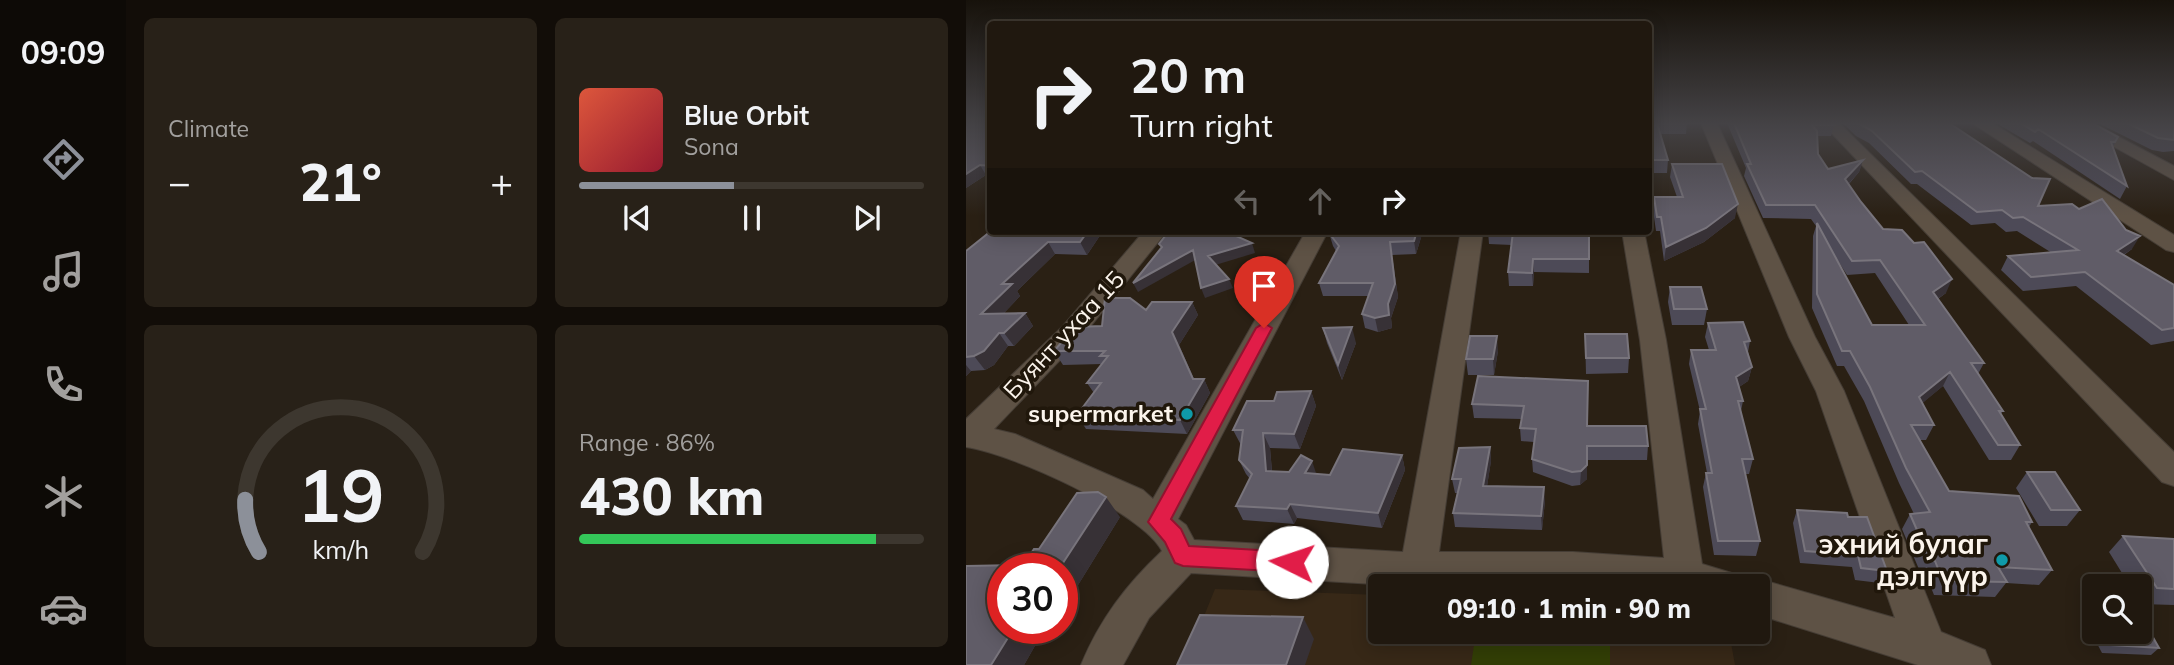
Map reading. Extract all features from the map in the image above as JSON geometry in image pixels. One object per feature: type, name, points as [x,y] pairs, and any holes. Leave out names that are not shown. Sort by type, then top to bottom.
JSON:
[{"type":"street","points":[[1722,154],[1802,337],[1830,391],[1926,647]]},
{"type":"street","points":[[1861,154],[2174,472]]},
{"type":"street","points":[[2029,154],[2174,245]]},
{"type":"street","points":[[2137,154],[2174,174]]},
{"type":"street","name":"Буянт ухаа 15","points":[[967,436],[1072,332],[1153,235]]},
{"type":"street","points":[[1159,522],[1315,235]]},
{"type":"street","points":[[1418,569],[1471,235]]},
{"type":"street","points":[[1634,235],[1653,340],[1685,574]]},
{"type":"street","points":[[967,436],[1004,443],[1131,500],[1173,536],[1183,556]]},
{"type":"street","points":[[1102,665],[1115,634],[1135,603],[1183,556],[1418,569],[1610,569],[1657,574]]},
{"type":"street","points":[[1770,600],[1926,647],[1970,665]]},
{"type":"shaded area","points":[[1215,589],[1368,595],[1368,644],[1731,644],[1735,665],[1184,665]]},
{"type":"green space","points":[[1474,644],[1610,644],[1610,665],[1471,665]]},
{"type":"building","points":[[966,154],[987,154],[987,166],[980,165],[966,174]]},
{"type":"building","points":[[1652,154],[1666,154],[1668,160],[1652,160]]},
{"type":"building","points":[[1747,154],[1818,154],[1828,169],[1863,160],[1845,179],[1861,202],[1883,229],[1902,230],[1914,243],[1924,242],[1952,279],[1933,292],[1984,363],[1971,363],[2003,411],[1999,411],[2020,445],[1998,445],[1950,372],[1919,397],[1934,425],[1911,425],[1949,491],[2019,496],[2032,522],[2026,522],[2052,570],[1998,567],[2007,582],[1943,581],[1935,561],[1930,560],[1910,514],[1930,512],[1906,468],[1870,387],[1850,351],[1842,351],[1817,294],[1817,223],[1872,325],[1925,325],[1880,260],[1852,261],[1815,205],[1766,205],[1747,164],[1751,164]]},
{"type":"building","points":[[1896,154],[1996,154],[2032,178],[2050,179],[2038,206],[2072,204],[2079,209],[2102,199],[2126,230],[2140,236],[2117,251],[2174,285],[2174,328],[2162,330],[2085,272],[2031,277],[2008,256],[2078,250],[2023,217],[2013,218],[2002,210],[1977,212],[1922,171],[1915,172]]},
{"type":"building","points":[[2077,154],[2115,154],[2127,186]]},
{"type":"building","points":[[1672,164],[1722,164],[1738,204],[1706,228],[1666,247],[1661,217],[1657,217],[1654,197],[1683,197]]},
{"type":"building","points":[[987,234],[1085,235],[1080,242],[1048,242],[1002,284],[1012,284],[981,314],[1025,313],[1004,333],[999,333],[984,351],[966,357],[966,251]]},
{"type":"building","points":[[1166,235],[1234,235],[1252,243],[1208,256],[1229,279],[1201,288],[1193,250],[1133,283],[1162,247],[1159,244]]},
{"type":"building","points":[[1331,235],[1416,235],[1414,241],[1390,242],[1395,284],[1388,304],[1389,315],[1375,318],[1362,314],[1373,283],[1319,283],[1339,246]]},
{"type":"building","points":[[1513,235],[1589,235],[1589,259],[1533,259],[1532,273],[1508,272]]},
{"type":"building","points":[[1670,287],[1701,287],[1707,309],[1674,309]]},
{"type":"building","points":[[1105,298],[1130,298],[1146,310],[1152,302],[1192,302],[1172,332],[1193,379],[1204,379],[1180,420],[1077,415],[1101,383],[1087,383],[1108,356],[1100,356],[1105,351],[1054,351],[1075,327],[1102,326]]},
{"type":"building","points":[[1743,322],[1750,341],[1744,342],[1752,367],[1736,377],[1743,401],[1738,401],[1753,459],[1742,459],[1760,541],[1718,541],[1706,473],[1712,473],[1700,409],[1706,409],[1691,350],[1716,350],[1708,323]]},
{"type":"building","points":[[1352,327],[1338,365],[1323,328]]},
{"type":"building","points":[[1585,334],[1627,334],[1629,358],[1586,358]]},
{"type":"building","points":[[1470,336],[1497,336],[1493,359],[1466,359]]},
{"type":"building","points":[[1478,376],[1588,381],[1587,426],[1646,426],[1648,446],[1587,446],[1587,465],[1581,471],[1572,472],[1532,459],[1536,429],[1520,428],[1524,406],[1472,404]]},
{"type":"building","points":[[1311,391],[1294,434],[1263,433],[1266,471],[1289,472],[1301,455],[1312,461],[1305,473],[1330,475],[1343,449],[1402,455],[1378,513],[1290,504],[1287,509],[1236,506],[1252,474],[1239,460],[1243,430],[1233,430],[1247,401],[1274,401],[1277,392]]},
{"type":"building","points":[[1490,447],[1483,486],[1544,487],[1541,516],[1453,513],[1461,479],[1452,479],[1459,448]]},
{"type":"building","points":[[2027,472],[2055,472],[2080,510],[2051,510]]},
{"type":"building","points":[[1098,492],[1106,497],[1069,553],[1031,553],[1034,549],[1039,549],[1077,493]]},
{"type":"building","points":[[1797,510],[1867,517],[1887,571],[1861,568],[1858,555],[1805,551]]},
{"type":"building","points":[[2123,536],[2174,539],[2174,589],[2157,588],[2152,580],[2152,574],[2148,574]]},
{"type":"building","points":[[966,566],[987,566],[987,644],[1004,644],[991,665],[966,665]]},
{"type":"building","points":[[1200,615],[1303,617],[1286,665],[1177,665]]},
{"type":"building","points":[[2152,636],[2159,648],[2111,645],[2152,644]]},
{"type":"place","name":"supermarket","points":[[1187,414]]},
{"type":"place","name":"эхний булаг дэлгүүр","points":[[2002,560]]},
{"type":"route","points":[[1264,328],[1159,522],[1173,536],[1183,556],[1292,562]]}]
